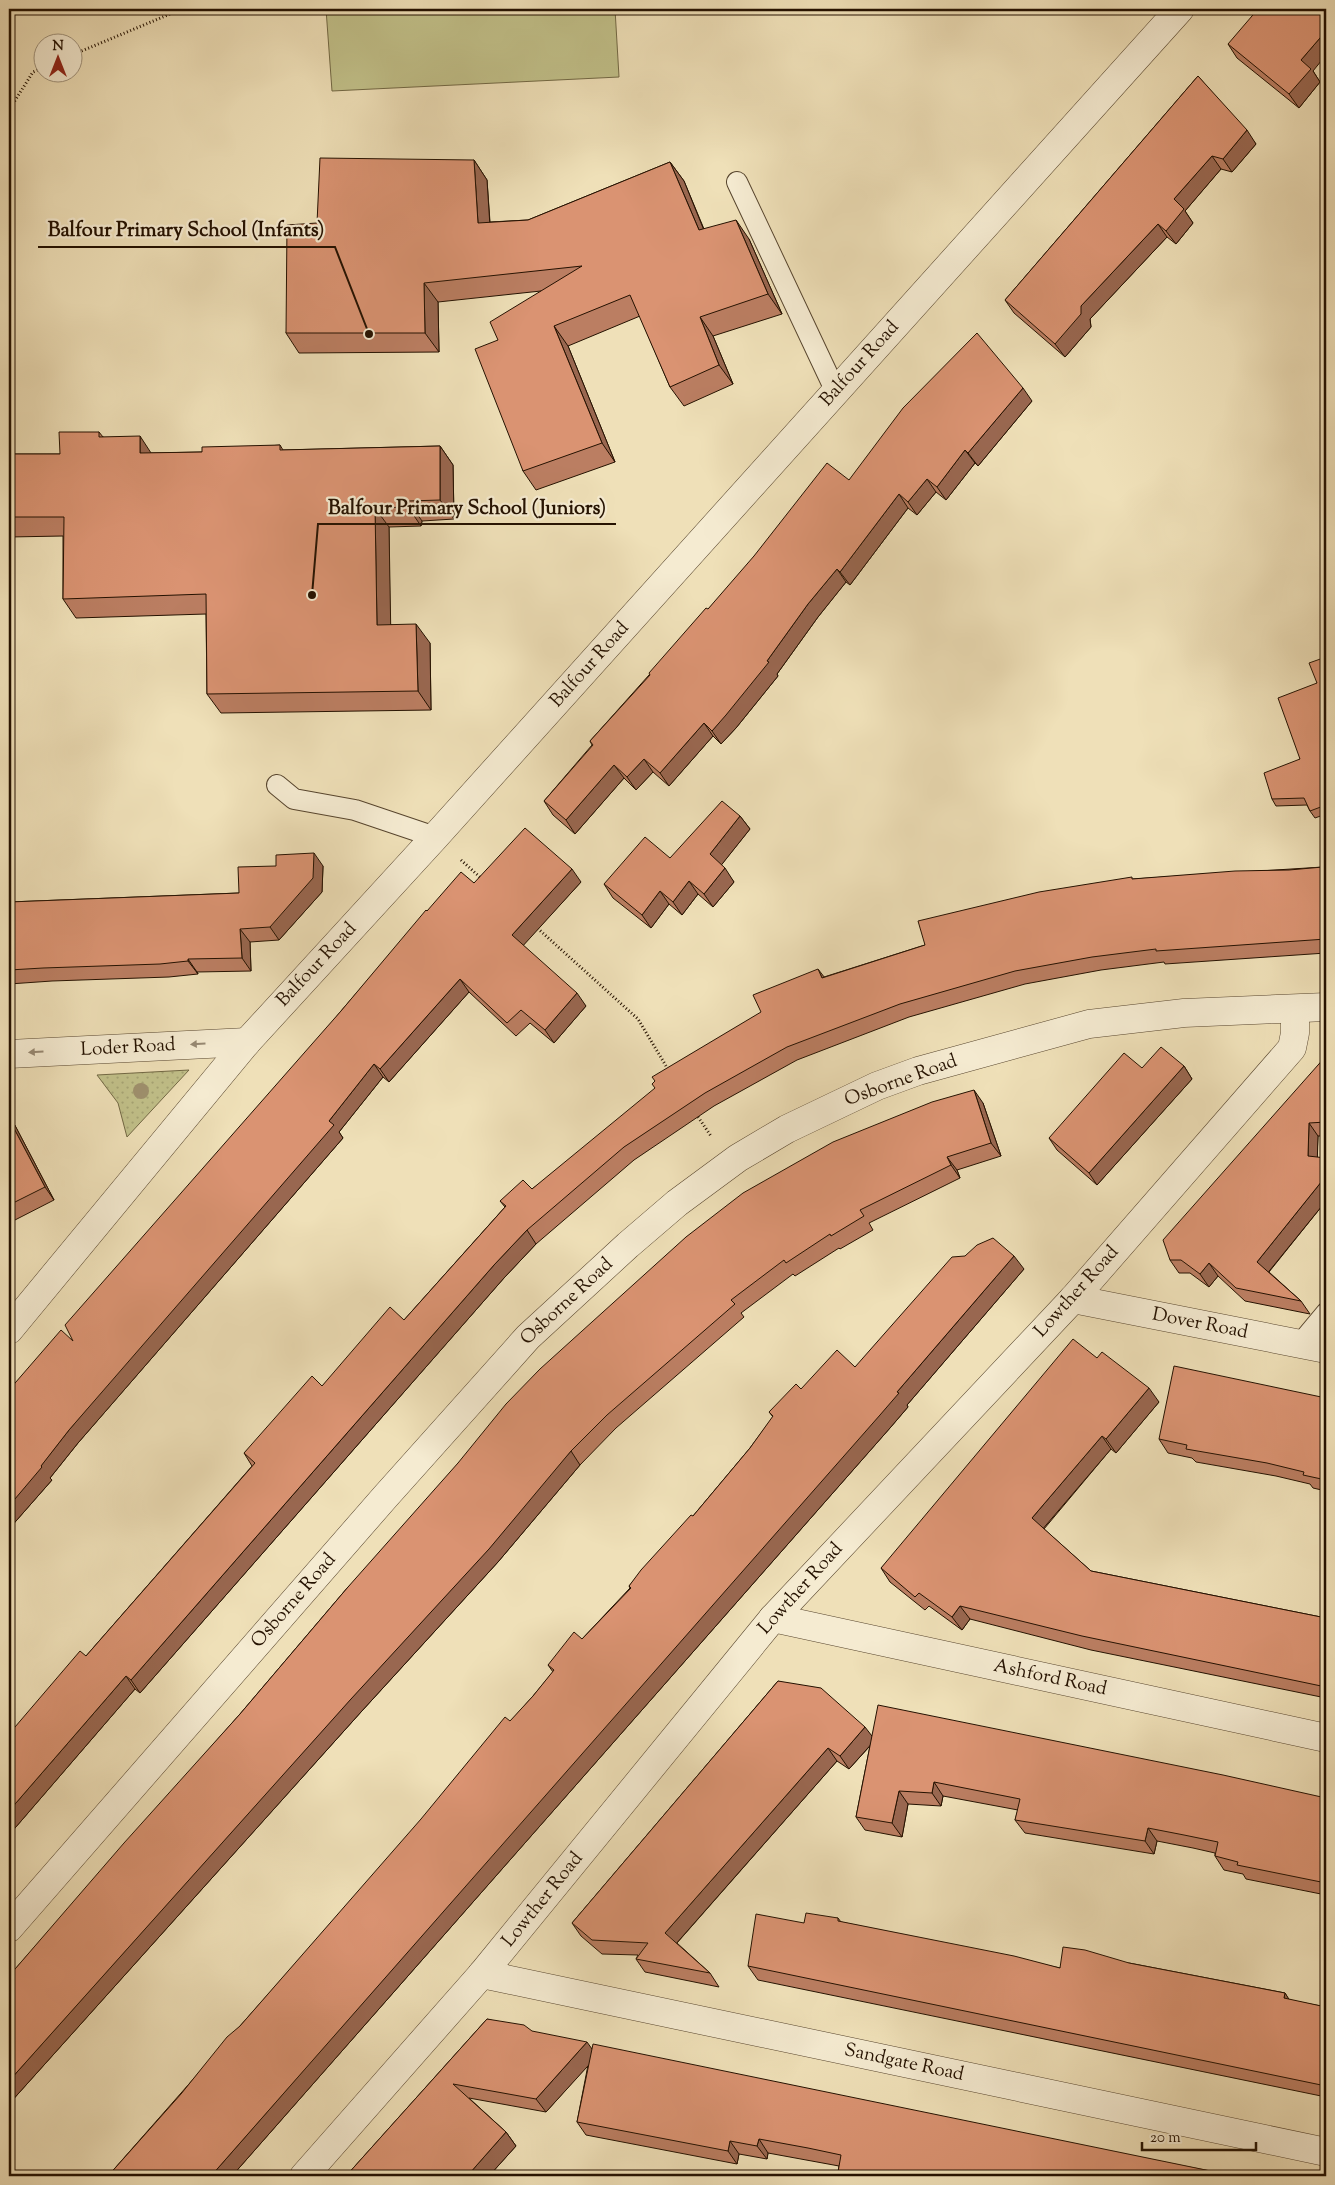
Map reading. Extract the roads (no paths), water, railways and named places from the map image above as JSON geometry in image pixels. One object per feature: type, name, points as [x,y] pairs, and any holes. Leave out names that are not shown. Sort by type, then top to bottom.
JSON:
[{"type":"street","name":"Balfour Road","points":[[9,1330],[247,1042],[435,837],[1180,9]]},
{"type":"street","name":"Osborne Road","points":[[9,1928],[385,1497],[528,1337],[628,1245],[730,1163],[787,1129],[877,1086],[918,1071],[997,1048],[1089,1024],[1138,1017],[1326,1007]]},
{"type":"street","name":"Lowther Road","points":[[304,2176],[482,1974],[773,1618],[1073,1299],[1292,1048],[1295,1032],[1295,1008]]},
{"type":"street","name":"Loder Road","points":[[9,1054],[247,1042]]},
{"type":"street","name":"Dover Road","points":[[1073,1299],[1314,1346]]},
{"type":"street","name":"Ashford Road","points":[[773,1618],[1326,1738]]},
{"type":"street","name":"Sandgate Road","points":[[482,1974],[1326,2152]]},
{"type":"lane","points":[[737,182],[836,392]]},
{"type":"lane","points":[[277,786],[294,799],[355,810],[435,837]]},
{"type":"lane","points":[[1314,1346],[1326,1313]]},
{"type":"place","name":"Balfour Primary School (Infants)","points":[[369,334]]},
{"type":"place","name":"Balfour Primary School (Juniors)","points":[[312,595]]}]
